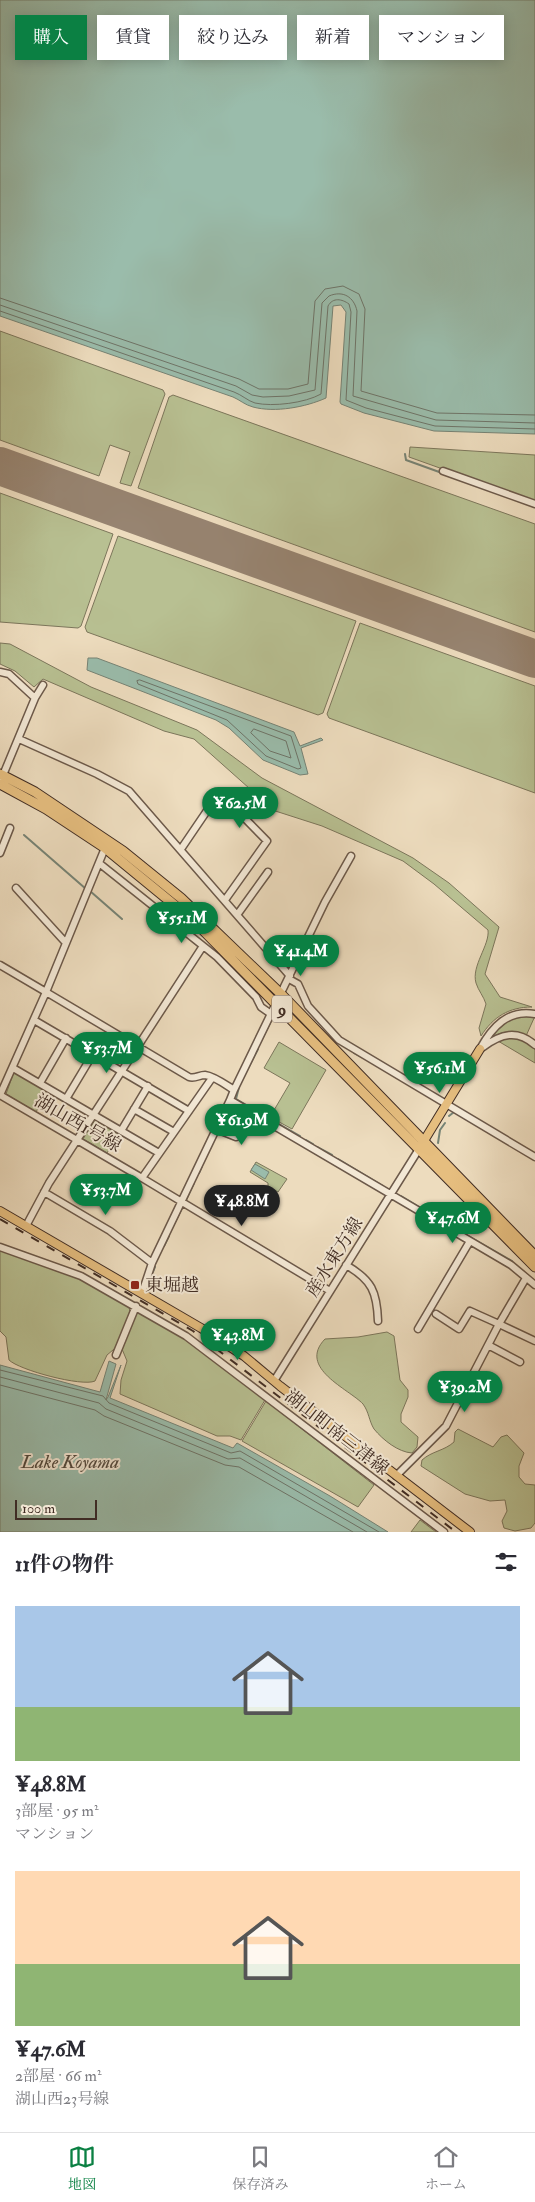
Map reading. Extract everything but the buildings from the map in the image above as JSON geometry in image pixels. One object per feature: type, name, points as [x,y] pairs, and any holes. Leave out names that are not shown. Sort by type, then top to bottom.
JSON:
[{"type":"highway","name":"9","points":[[1,779],[106,848],[202,928],[276,1003],[535,1256]]},
{"type":"highway","name":"9","points":[[1,779],[35,792],[123,851],[181,898],[281,994],[535,1268]]},
{"type":"main road","points":[[421,1145],[480,1049]]},
{"type":"main road","points":[[0,1211],[244,1356],[470,1532]]},
{"type":"street","points":[[443,471],[535,504]]},
{"type":"street","points":[[0,672],[9,674],[35,698]]},
{"type":"street","points":[[1,779],[35,698],[43,685]]},
{"type":"street","points":[[19,739],[108,778],[129,791],[238,915],[289,977],[298,984],[308,1006],[339,1040],[447,1105],[534,1154]]},
{"type":"street","points":[[181,849],[217,796],[222,795],[267,841],[225,900]]},
{"type":"street","points":[[0,852],[10,828]]},
{"type":"street","name":"湖山西1号線","points":[[106,848],[34,1020],[0,1095],[330,1291]]},
{"type":"street","points":[[142,1294],[152,1263],[182,1204],[270,1014],[325,902],[351,856]]},
{"type":"street","points":[[99,863],[217,957],[256,997],[261,1007],[270,1014]]},
{"type":"street","points":[[238,915],[268,872]]},
{"type":"street","points":[[16,888],[66,943]]},
{"type":"street","points":[[193,939],[202,928]]},
{"type":"street","points":[[26,1226],[44,1192],[203,946]]},
{"type":"street","points":[[0,965],[189,1077],[196,1078],[204,1075],[234,1090]]},
{"type":"street","points":[[480,1049],[490,1032],[501,1021],[520,1013],[535,1014]]},
{"type":"street","points":[[34,1020],[189,1111]]},
{"type":"street","points":[[480,1049],[498,1037],[508,1034],[524,1037],[535,1046]]},
{"type":"street","points":[[40,1084],[66,1038]]},
{"type":"street","points":[[66,1099],[93,1054]]},
{"type":"street","points":[[13,1068],[159,1153]]},
{"type":"street","points":[[142,1178],[212,1078]]},
{"type":"street","points":[[121,1131],[148,1086]]},
{"type":"street","points":[[230,1100],[511,1265],[535,1285]]},
{"type":"street","points":[[134,1109],[174,1132]]},
{"type":"street","points":[[216,1128],[236,1138],[250,1112]]},
{"type":"street","name":"産水東方線","points":[[274,1381],[421,1145]]},
{"type":"street","points":[[44,1192],[110,1232],[152,1263]]},
{"type":"street","points":[[418,1329],[470,1241]]},
{"type":"street","name":"湖山町南三津線","points":[[0,1247],[81,1276],[136,1306],[206,1350],[444,1532]]},
{"type":"street","points":[[346,1265],[363,1275],[376,1295],[378,1321]]},
{"type":"street","points":[[396,1476],[446,1426],[499,1324],[526,1278]]},
{"type":"street","points":[[116,1355],[136,1306]]},
{"type":"street","points":[[436,1314],[459,1329],[470,1311],[535,1341]]},
{"type":"street","points":[[488,1345],[520,1362]]},
{"type":"shaded area","points":[[0,331],[163,390],[165,394],[131,486],[120,483],[130,452],[110,445],[99,476],[0,440]]},
{"type":"shaded area","points":[[173,395],[535,524],[535,632],[138,488],[169,397]]},
{"type":"shaded area","points":[[410,447],[535,455],[535,502],[409,457]]},
{"type":"shaded area","points":[[0,493],[113,534],[81,626],[78,628],[0,622]]},
{"type":"shaded area","points":[[118,536],[356,621],[323,713],[318,715],[87,632],[85,627]]},
{"type":"shaded area","points":[[360,623],[535,686],[535,793],[329,718],[327,714]]},
{"type":"shaded area","points":[[0,643],[10,644],[91,687],[197,730],[262,778],[413,858],[449,883],[499,927],[485,974],[500,997],[532,1007],[524,1007],[502,1014],[491,1023],[481,1036],[479,1028],[486,1004],[477,986],[475,976],[488,936],[488,930],[434,884],[403,861],[322,826],[266,808],[259,797],[194,739],[164,731],[43,679],[34,687],[15,671],[0,664]]},
{"type":"shaded area","points":[[516,1016],[535,1016],[526,1036],[517,1032],[508,1032],[498,1034],[489,1039],[494,1030]]},
{"type":"shaded area","points":[[500,1038],[515,1039],[527,1043],[535,1050],[535,1063],[498,1041]]},
{"type":"shaded area","points":[[279,1042],[326,1070],[292,1129],[270,1117],[290,1083],[264,1068]]},
{"type":"shaded area","points":[[14,1072],[47,1092],[36,1112],[6,1094]]},
{"type":"shaded area","points":[[95,1120],[118,1134],[107,1153],[83,1139]]},
{"type":"shaded area","points":[[256,1162],[287,1179],[278,1192],[268,1186],[268,1183],[250,1172]]},
{"type":"shaded area","points":[[0,1250],[85,1281],[129,1306],[130,1313],[119,1345],[107,1355],[95,1381],[77,1382],[65,1380],[37,1373],[9,1360],[6,1337],[0,1331]]},
{"type":"shaded area","points":[[137,1311],[183,1338],[265,1400],[241,1440],[230,1436],[217,1436],[120,1394],[121,1380],[127,1361],[122,1349]]},
{"type":"shaded area","points":[[387,1332],[394,1336],[400,1380],[408,1390],[408,1397],[401,1414],[401,1422],[418,1437],[417,1447],[412,1453],[396,1448],[382,1437],[374,1429],[363,1404],[328,1377],[317,1359],[318,1350],[325,1339],[358,1337]]},
{"type":"shaded area","points":[[266,1401],[374,1485],[358,1507],[242,1441]]},
{"type":"shaded area","points":[[458,1429],[493,1447],[501,1437],[507,1435],[524,1453],[519,1466],[519,1477],[525,1484],[535,1485],[535,1523],[531,1528],[515,1531],[504,1528],[502,1521],[507,1511],[505,1500],[490,1501],[465,1494],[421,1466],[422,1460],[426,1457],[454,1442],[455,1432]]},
{"type":"shaded area","points":[[420,1520],[436,1532],[411,1532]]},
{"type":"water","points":[[0,0],[535,0],[535,434],[434,431],[364,413],[341,404],[346,312],[341,305],[333,306],[326,398],[309,404],[280,409],[262,409],[250,406],[233,397],[0,316]]},
{"type":"water","points":[[88,658],[97,658],[294,732],[300,746],[321,738],[323,740],[301,748],[308,774],[300,775],[263,760],[229,728],[216,720],[87,670]]},
{"type":"water","points":[[255,1164],[269,1172],[265,1179],[251,1170]]},
{"type":"water","name":"Lake Koyama","points":[[109,1361],[116,1364],[106,1400],[121,1365],[110,1398],[233,1448],[237,1443],[330,1496],[388,1532],[0,1532],[0,1365],[100,1392]]},
{"type":"waterway","points":[[405,454],[406,460],[442,473]]},
{"type":"waterway","points":[[24,835],[86,889]]},
{"type":"waterway","points":[[90,891],[122,919]]},
{"type":"waterway","points":[[260,1043],[273,1017]]},
{"type":"waterway","points":[[243,1078],[258,1049]]},
{"type":"waterway","points":[[354,1053],[363,1058]]},
{"type":"waterway","points":[[239,1087],[236,1099],[262,1114]]},
{"type":"waterway","points":[[449,1116],[454,1112]]},
{"type":"waterway","points":[[265,1116],[300,1136]]},
{"type":"waterway","points":[[438,1143],[440,1130],[445,1123]]},
{"type":"waterway","points":[[306,1140],[313,1144]]},
{"type":"waterway","points":[[317,1147],[332,1155]]},
{"type":"waterway","points":[[338,1159],[383,1186]]},
{"type":"waterway","points":[[199,1173],[202,1166]]},
{"type":"waterway","points":[[185,1202],[194,1183]]},
{"type":"waterway","points":[[401,1196],[426,1211]]},
{"type":"waterway","points":[[170,1232],[182,1208]]},
{"type":"waterway","points":[[445,1222],[458,1229]]},
{"type":"waterway","points":[[465,1234],[512,1261]]},
{"type":"waterway","points":[[164,1246],[169,1236]]},
{"type":"waterway","points":[[153,1272],[155,1267]]},
{"type":"waterway","points":[[149,1285],[150,1281]]},
{"type":"runway","points":[[0,466],[535,659]]},
{"type":"railway","points":[[0,1219],[193,1331],[456,1532]]},
{"type":"place","name":"東堀越","points":[[135,1285]]}]
